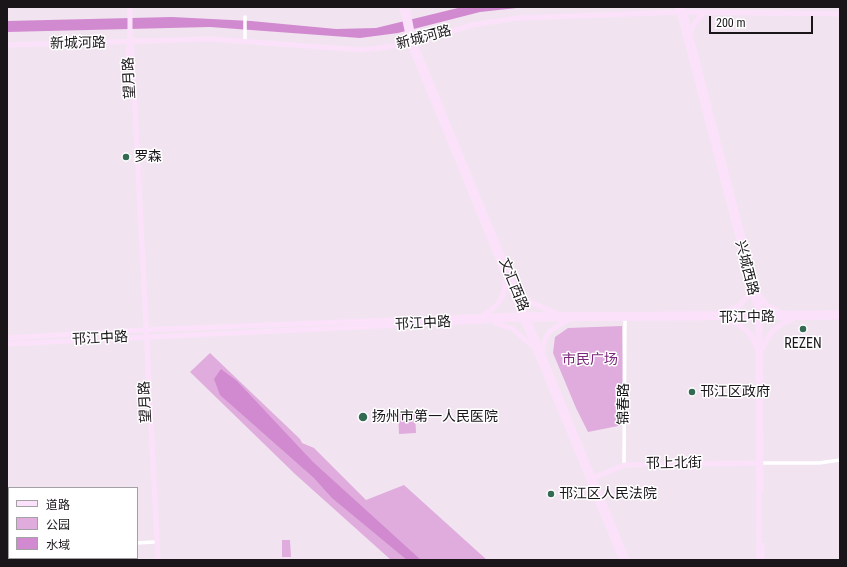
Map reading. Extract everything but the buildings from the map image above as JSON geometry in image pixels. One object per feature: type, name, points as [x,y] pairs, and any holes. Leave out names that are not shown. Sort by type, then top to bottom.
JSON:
[{"type":"main road","name":"望月路","points":[[130,7],[130,42],[128,50],[158,560]]},
{"type":"main road","name":"文汇西路","points":[[402,7],[407,18]]},
{"type":"main road","name":"文汇西路","points":[[407,7],[407,18],[412,43],[505,279],[542,356],[622,560]]},
{"type":"main road","name":"新城河路","points":[[7,45],[211,39],[362,50],[412,43],[472,25],[516,18],[681,10],[704,12],[840,14]]},
{"type":"main road","name":"兴城西路","points":[[681,10],[690,35],[759,315],[759,560]]},
{"type":"main road","name":"兴城西路","points":[[681,10],[754,291]]},
{"type":"main road","points":[[690,35],[692,26],[704,12]]},
{"type":"main road","name":"文汇西路","points":[[412,43],[514,290],[533,347],[627,560]]},
{"type":"main road","points":[[481,319],[500,302],[505,292],[505,279]]},
{"type":"main road","points":[[514,290],[528,302],[560,314]]},
{"type":"main road","points":[[722,316],[740,306],[754,291],[768,306],[781,313]]},
{"type":"main road","name":"邗江中路","points":[[523,317],[571,319],[759,315],[781,313],[840,313]]},
{"type":"main road","name":"邗江中路","points":[[7,344],[560,314],[722,316]]},
{"type":"main road","name":"邗江中路","points":[[759,315],[840,317]]},
{"type":"main road","points":[[722,316],[738,324],[747,331],[754,340],[760,352]]},
{"type":"main road","points":[[760,352],[767,337],[774,328],[798,317]]},
{"type":"main road","points":[[481,319],[513,328],[533,347]]},
{"type":"main road","name":"邗江中路","points":[[7,338],[144,330],[481,319]]},
{"type":"main road","points":[[542,356],[547,333],[571,319]]},
{"type":"main road","name":"望月路","points":[[145,336],[154,560]]},
{"type":"main road","name":"兴城西路","points":[[760,463],[762,560]]},
{"type":"main road","name":"邗上北街","points":[[591,479],[624,465],[760,463]]},
{"type":"street","points":[[245,17],[245,41]]},
{"type":"street","name":"锦春路","points":[[624,465],[625,318]]},
{"type":"street","points":[[760,463],[819,463],[840,460]]},
{"type":"street","points":[[138,543],[154,542]]},
{"type":"green space","name":"市民广场","points":[[622,326],[623,425],[588,432],[576,408],[553,353],[555,337],[568,328]]},
{"type":"green space","points":[[210,353],[300,439],[302,443],[314,448],[366,500],[404,485],[487,560],[391,560],[295,474],[190,372]]},
{"type":"green space","points":[[415,412],[416,433],[399,434],[398,413]]},
{"type":"green space","points":[[282,540],[290,540],[291,557],[282,557]]},
{"type":"water","points":[[462,7],[526,7],[480,12],[398,33],[360,38],[210,27],[7,32],[7,21],[172,17],[251,21],[336,29],[376,28]]},
{"type":"water","points":[[221,369],[237,381],[313,462],[421,560],[407,560],[332,498],[314,478],[220,395],[214,379]]},
{"type":"place","name":"罗森","points":[[126,157]]},
{"type":"place","name":"REZEN","points":[[803,329]]},
{"type":"place","name":"邗江区政府","points":[[692,392]]},
{"type":"place","name":"扬州市第一人民医院","points":[[363,417]]},
{"type":"place","name":"邗江区人民法院","points":[[551,494]]}]
